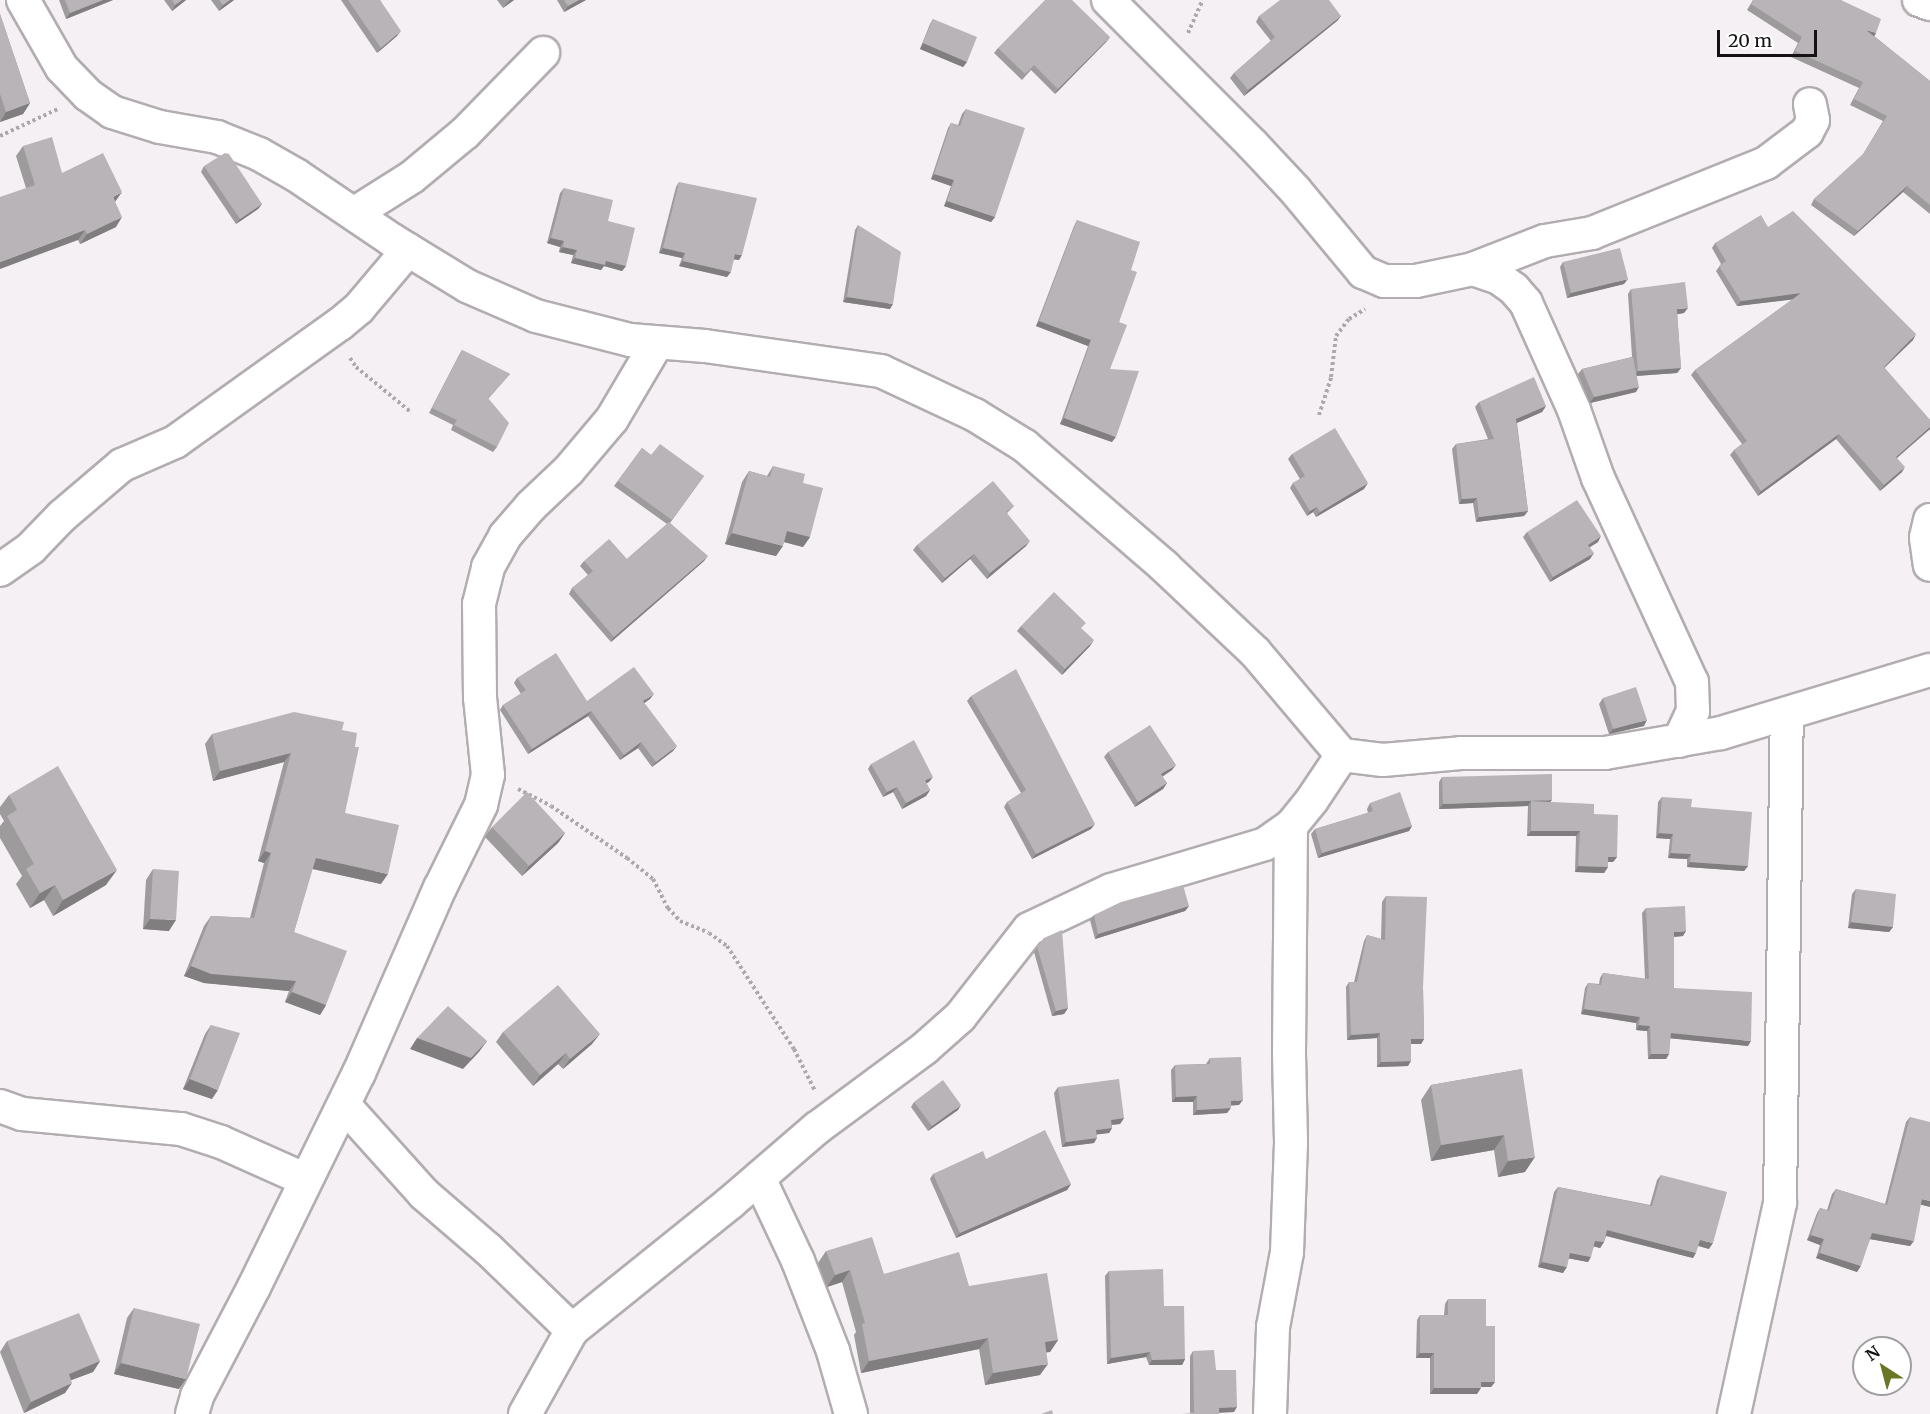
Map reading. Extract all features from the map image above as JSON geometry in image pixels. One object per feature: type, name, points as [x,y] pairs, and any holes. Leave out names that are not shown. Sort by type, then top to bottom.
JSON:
[{"type":"street","points":[[23,0],[62,68],[88,95],[112,112],[160,127],[217,137],[259,154],[467,286],[546,320],[657,344],[727,348],[881,371],[975,415],[1025,446],[1164,566],[1255,652],[1342,755],[1383,760],[1461,753],[1605,753],[1679,741],[1787,714],[1930,670]]},
{"type":"street","points":[[1108,0],[1252,144],[1363,272],[1384,281],[1416,281],[1473,269],[1545,241],[1592,233],[1766,163],[1807,132],[1813,120],[1810,104]]},
{"type":"street","points":[[1919,0],[1930,4]]},
{"type":"street","points":[[355,213],[412,177],[465,133],[543,53]]},
{"type":"street","points":[[0,570],[31,548],[62,516],[122,465],[175,442],[340,324],[359,308],[408,250]]},
{"type":"street","points":[[1473,269],[1499,279],[1514,289],[1526,303],[1570,400],[1598,478],[1692,682],[1694,711],[1679,741]]},
{"type":"street","points":[[192,1414],[197,1396],[344,1105],[440,888],[481,805],[488,775],[480,698],[479,604],[488,567],[504,536],[531,506],[568,471],[612,419],[657,344]]},
{"type":"street","points":[[1930,520],[1926,538],[1930,565]]},
{"type":"street","points":[[1734,1414],[1780,1203],[1787,714]]},
{"type":"street","points":[[525,1414],[572,1330],[817,1128],[925,1048],[960,1017],[1029,929],[1111,890],[1265,844],[1291,826],[1312,800],[1342,755]]},
{"type":"street","points":[[1270,1414],[1273,1327],[1287,1252],[1290,1164],[1291,826]]},
{"type":"street","points":[[344,1105],[424,1194],[488,1249],[572,1330]]},
{"type":"street","points":[[0,1106],[22,1114],[181,1129],[222,1142],[306,1180]]},
{"type":"street","points":[[759,1178],[798,1261],[833,1351],[851,1414]]},
{"type":"path","points":[[0,136],[88,95]]},
{"type":"path","points":[[1318,415],[1331,377],[1336,336],[1349,319],[1372,305]]},
{"type":"path","points":[[340,324],[344,350],[357,367],[412,413]]},
{"type":"path","points":[[488,775],[551,806],[627,858],[652,879],[668,908],[680,921],[708,933],[727,946],[738,959],[810,1078],[815,1091],[817,1128]]},
{"type":"building","points":[[65,0],[103,0],[70,13]]},
{"type":"building","points":[[172,0],[182,0],[175,5]]},
{"type":"building","points":[[219,0],[230,0],[223,5]]},
{"type":"building","points":[[348,0],[380,0],[401,31],[381,48]]},
{"type":"building","points":[[564,0],[579,0],[568,6]]},
{"type":"building","points":[[1045,0],[1072,0],[1110,37],[1058,89],[1034,65],[1025,74],[998,48]]},
{"type":"building","points":[[1280,0],[1329,0],[1341,16],[1248,90],[1234,73],[1275,37],[1259,16]]},
{"type":"building","points":[[1754,0],[1841,0],[1881,19],[1876,33],[1866,30],[1930,81],[1930,205],[1907,186],[1858,231],[1814,199],[1863,154],[1887,116],[1854,99],[1863,82],[1795,51],[1802,37],[1751,4]]},
{"type":"building","points":[[0,14],[30,103],[6,112],[0,94]]},
{"type":"building","points":[[933,19],[977,37],[967,62],[923,43]]},
{"type":"building","points":[[966,109],[1025,128],[995,217],[947,201],[954,180],[934,174],[951,123],[960,126]]},
{"type":"building","points":[[52,137],[62,173],[103,153],[122,192],[113,197],[122,217],[87,234],[85,230],[0,262],[0,197],[35,185],[23,146]]},
{"type":"building","points":[[225,153],[229,154],[262,204],[240,219],[204,166]]},
{"type":"building","points":[[679,182],[757,198],[742,255],[735,254],[731,272],[683,261],[685,253],[663,248]]},
{"type":"building","points":[[564,188],[613,200],[608,221],[635,228],[626,266],[606,261],[605,265],[575,258],[577,250],[563,247],[564,241],[551,238]]},
{"type":"building","points":[[1793,211],[1916,334],[1884,367],[1930,420],[1930,427],[1896,457],[1905,467],[1884,485],[1839,434],[1761,491],[1734,450],[1747,441],[1695,370],[1801,293],[1741,301],[1719,266],[1726,261],[1715,243],[1761,215],[1768,227]]},
{"type":"building","points":[[1077,220],[1140,242],[1131,270],[1137,272],[1119,322],[1127,325],[1110,369],[1139,371],[1116,437],[1064,418],[1091,340],[1039,321]]},
{"type":"building","points":[[858,225],[901,252],[893,304],[847,297]]},
{"type":"building","points":[[1620,248],[1628,279],[1571,293],[1563,262]]},
{"type":"building","points":[[1685,282],[1688,308],[1677,309],[1681,368],[1638,371],[1631,289]]},
{"type":"building","points":[[462,350],[510,374],[488,398],[509,423],[497,447],[454,425],[457,420],[432,408]]},
{"type":"building","points":[[1633,357],[1639,387],[1594,397],[1582,369]]},
{"type":"building","points":[[1534,377],[1546,406],[1516,419],[1528,511],[1479,517],[1477,498],[1462,499],[1456,444],[1494,439],[1479,402]]},
{"type":"building","points":[[1335,428],[1368,483],[1320,512],[1317,507],[1310,511],[1293,483],[1305,476],[1292,454]]},
{"type":"building","points":[[660,444],[704,476],[672,520],[618,481],[642,448],[651,455]]},
{"type":"building","points":[[773,466],[805,474],[803,483],[823,488],[810,537],[787,531],[783,546],[732,533],[749,471],[770,477]]},
{"type":"building","points":[[993,481],[1014,506],[1006,512],[1030,541],[990,573],[974,554],[945,578],[917,545]]},
{"type":"building","points":[[1577,500],[1601,536],[1588,545],[1594,553],[1553,577],[1527,532]]},
{"type":"building","points":[[669,522],[708,556],[614,637],[572,588],[593,571],[584,561],[609,539],[627,559]]},
{"type":"building","points":[[1054,592],[1086,623],[1081,628],[1094,640],[1065,669],[1021,626]]},
{"type":"building","points":[[556,653],[587,701],[634,667],[654,694],[643,701],[677,746],[656,762],[641,742],[624,755],[591,711],[532,749],[503,705],[526,690],[517,678]]},
{"type":"building","points":[[1016,669],[1095,824],[1036,854],[1007,802],[1026,790],[971,696]]},
{"type":"building","points":[[1636,687],[1647,720],[1613,729],[1603,698]]},
{"type":"building","points":[[294,712],[344,722],[342,730],[357,733],[355,747],[359,747],[345,813],[399,825],[388,874],[316,858],[294,932],[347,951],[326,1005],[292,992],[296,981],[211,974],[191,966],[211,916],[254,918],[271,853],[265,851],[291,753],[220,771],[212,734]]},
{"type":"building","points":[[1150,725],[1176,765],[1161,774],[1167,783],[1138,802],[1108,752]]},
{"type":"building","points":[[914,740],[933,777],[925,780],[930,790],[906,803],[897,787],[887,792],[871,764]]},
{"type":"building","points":[[58,766],[117,870],[63,900],[55,885],[40,893],[26,869],[34,864],[7,816],[17,810],[9,795]]},
{"type":"building","points":[[1552,774],[1552,800],[1443,804],[1442,777]]},
{"type":"building","points":[[527,792],[565,833],[529,866],[492,827]]},
{"type":"building","points":[[1400,792],[1412,826],[1322,853],[1315,829],[1373,811],[1370,803]]},
{"type":"building","points":[[1662,797],[1692,799],[1691,807],[1752,812],[1748,866],[1690,862],[1691,854],[1671,853],[1673,834],[1659,833]]},
{"type":"building","points":[[1531,801],[1594,804],[1594,814],[1618,815],[1617,857],[1608,857],[1608,867],[1578,866],[1580,831],[1531,831]]},
{"type":"building","points":[[153,869],[179,871],[176,920],[150,919]]},
{"type":"building","points":[[1183,885],[1189,906],[1098,934],[1094,915],[1121,902]]},
{"type":"building","points":[[1856,889],[1896,894],[1893,927],[1851,922]]},
{"type":"building","points":[[1386,896],[1427,897],[1423,987],[1424,1039],[1411,1039],[1411,1061],[1381,1062],[1380,1033],[1351,1035],[1349,982],[1357,982],[1367,935],[1385,940]]},
{"type":"building","points":[[1685,906],[1686,931],[1674,932],[1674,988],[1752,992],[1751,1041],[1671,1033],[1669,1054],[1651,1054],[1650,1026],[1639,1025],[1640,1017],[1584,1009],[1588,983],[1601,985],[1603,973],[1649,979],[1646,908]]},
{"type":"building","points":[[1062,930],[1068,1008],[1056,1011],[1037,947],[1044,938]]},
{"type":"building","points":[[558,985],[600,1034],[570,1059],[566,1053],[540,1075],[503,1032]]},
{"type":"building","points":[[448,1006],[487,1041],[471,1058],[417,1038]]},
{"type":"building","points":[[211,1025],[240,1033],[218,1090],[190,1079]]},
{"type":"building","points":[[1241,1057],[1243,1100],[1231,1101],[1231,1108],[1197,1110],[1197,1096],[1176,1097],[1175,1065],[1210,1064],[1210,1058]]},
{"type":"building","points":[[1522,1069],[1535,1157],[1508,1161],[1504,1135],[1441,1145],[1431,1085]]},
{"type":"building","points":[[1119,1079],[1124,1118],[1111,1120],[1112,1128],[1096,1130],[1097,1138],[1066,1142],[1058,1087]]},
{"type":"building","points":[[943,1080],[961,1105],[932,1126],[914,1102]]},
{"type":"building","points":[[1910,1117],[1930,1122],[1930,1201],[1922,1199],[1914,1241],[1872,1233],[1861,1266],[1820,1253],[1824,1239],[1811,1235],[1820,1208],[1829,1211],[1836,1189],[1887,1205]]},
{"type":"building","points":[[1045,1130],[1071,1184],[960,1233],[933,1174],[983,1151],[986,1159]]},
{"type":"building","points":[[1661,1175],[1727,1192],[1713,1243],[1700,1240],[1696,1253],[1607,1230],[1604,1242],[1595,1241],[1591,1257],[1570,1253],[1567,1267],[1542,1262],[1558,1187],[1652,1206]]},
{"type":"building","points":[[872,1237],[884,1274],[959,1252],[969,1286],[1047,1273],[1058,1340],[1045,1342],[1048,1364],[993,1373],[988,1338],[869,1361],[862,1324],[865,1323],[850,1270],[835,1275],[826,1251]]},
{"type":"building","points":[[1163,1269],[1164,1306],[1184,1306],[1185,1359],[1152,1360],[1150,1352],[1111,1358],[1109,1271]]},
{"type":"building","points":[[1448,1299],[1486,1299],[1486,1326],[1495,1326],[1495,1382],[1481,1382],[1481,1388],[1434,1388],[1434,1353],[1420,1353],[1420,1315],[1448,1315]]},
{"type":"building","points":[[134,1308],[200,1324],[186,1379],[121,1363]]},
{"type":"building","points":[[79,1313],[100,1361],[69,1374],[72,1383],[31,1402],[7,1341]]},
{"type":"building","points":[[1214,1350],[1216,1370],[1236,1370],[1237,1407],[1219,1408],[1219,1414],[1182,1414],[1194,1413],[1193,1351]]},
{"type":"building","points":[[1052,1410],[1053,1414],[1041,1414]]}]
